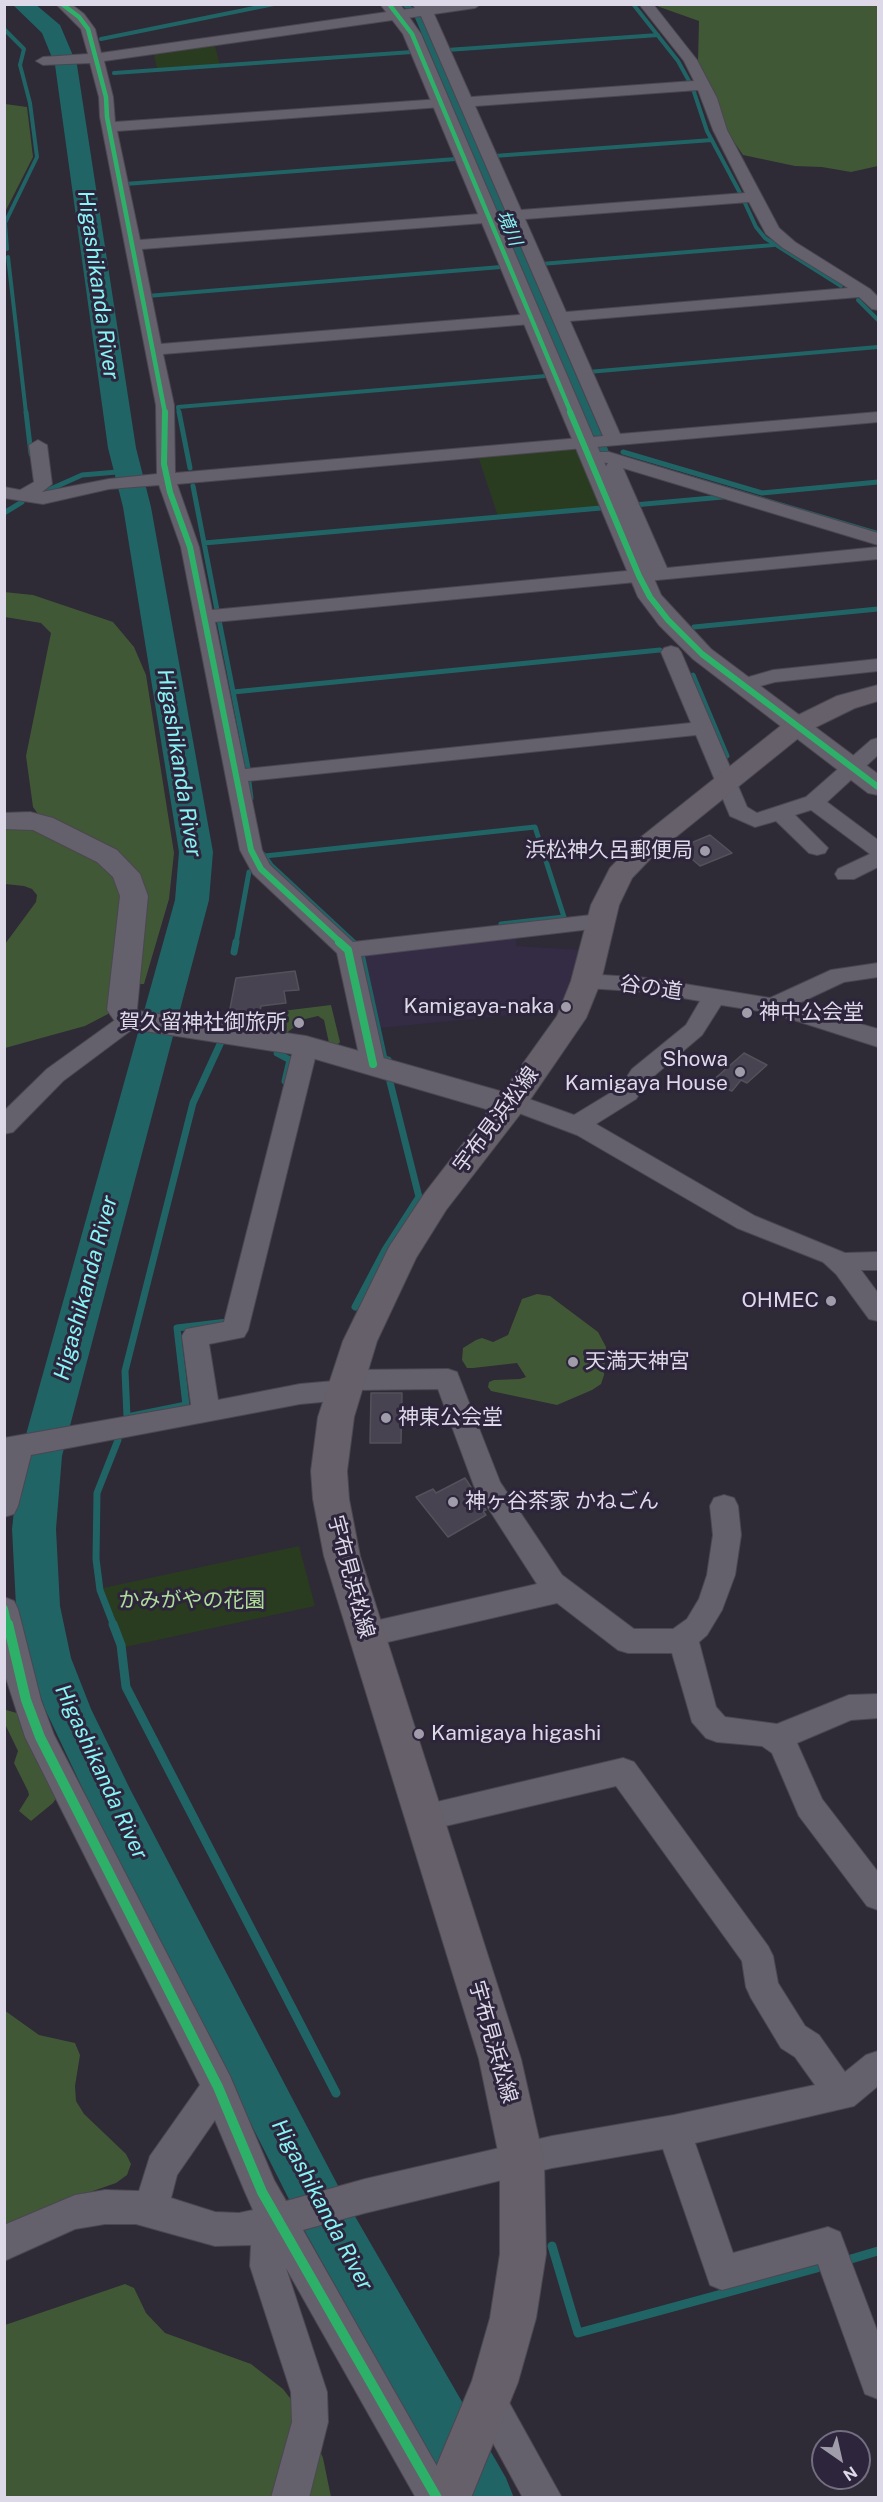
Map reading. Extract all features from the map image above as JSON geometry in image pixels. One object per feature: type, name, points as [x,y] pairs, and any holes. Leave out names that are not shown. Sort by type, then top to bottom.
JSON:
[{"type":"main road","name":"宇布見浜松線","points":[[447,2498],[485,2408],[506,2350],[519,2286],[524,2223],[522,2161],[500,2059],[342,1556],[331,1499],[331,1444],[345,1385],[368,1321],[401,1255],[435,1202],[511,1103],[571,1018],[586,981],[600,921],[611,889],[632,860],[797,726],[846,702],[879,693]]},
{"type":"street","points":[[62,4],[85,25],[92,38],[91,58],[106,97],[109,127],[165,405],[162,479],[190,547],[251,850],[256,863],[348,950],[373,1064]]},
{"type":"street","points":[[43,61],[91,58],[411,10],[475,4]]},
{"type":"street","points":[[645,4],[690,60],[712,102],[720,130],[776,236],[864,292],[879,305]]},
{"type":"street","points":[[411,10],[466,102],[503,216],[531,319],[603,456],[879,539]]},
{"type":"street","points":[[411,10],[409,28],[441,103],[560,317],[598,445],[658,608],[678,632],[742,685],[879,787]]},
{"type":"street","points":[[466,102],[703,85]]},
{"type":"street","points":[[109,127],[441,103]]},
{"type":"street","points":[[133,245],[755,197]]},
{"type":"street","points":[[560,317],[864,292]]},
{"type":"street","points":[[154,351],[531,319]]},
{"type":"street","points":[[4,492],[43,498],[109,484],[598,445],[879,417]]},
{"type":"street","points":[[23,496],[43,484],[38,445]]},
{"type":"street","points":[[619,461],[614,468],[646,575]]},
{"type":"street","points":[[204,616],[879,553]]},
{"type":"street","points":[[671,652],[738,812],[755,820],[814,802],[879,744]]},
{"type":"street","points":[[742,685],[773,676],[879,665]]},
{"type":"street","points":[[236,776],[703,728]]},
{"type":"street","points":[[814,802],[879,850]]},
{"type":"street","points":[[780,813],[817,848]]},
{"type":"street","points":[[4,821],[30,820],[43,824],[106,856],[126,874],[134,896],[122,1010],[134,1021],[306,1046],[511,1103],[576,1125],[600,1136],[746,1222],[832,1256],[843,1264],[879,1312]]},
{"type":"street","points":[[846,874],[879,859]]},
{"type":"street","points":[[348,950],[600,921]]},
{"type":"street","points":[[772,1006],[839,975],[879,970]]},
{"type":"street","name":"谷の道","points":[[586,981],[648,986],[772,1006],[870,1034],[879,1039]]},
{"type":"street","points":[[576,1125],[628,1094],[640,1075],[694,1030],[714,998]]},
{"type":"street","points":[[4,1126],[55,1075],[134,1021]]},
{"type":"street","points":[[206,1413],[195,1336],[235,1330],[306,1046]]},
{"type":"street","points":[[843,1264],[848,1261],[879,1261]]},
{"type":"street","points":[[4,1506],[16,1447],[84,1437],[345,1385],[448,1379],[488,1486],[552,1582],[628,1641],[674,1641],[683,1638],[697,1627],[717,1589],[728,1535],[724,1506]]},
{"type":"street","points":[[366,1635],[562,1590]]},
{"type":"street","points":[[4,1609],[26,1700],[40,1737],[218,2087],[262,2192],[283,2219],[437,2498]]},
{"type":"street","points":[[683,1638],[703,1713],[717,1729],[759,1732],[776,1738],[787,1752],[810,1807],[879,1896]]},
{"type":"street","points":[[776,1738],[849,1708],[879,1706]]},
{"type":"street","points":[[424,1818],[623,1771],[757,1956],[762,1987],[793,2037],[807,2046],[842,2095]]},
{"type":"street","points":[[4,2244],[46,2223],[75,2212],[105,2207],[151,2210],[215,2229],[239,2230],[359,2198],[552,2152],[674,2131],[842,2095],[879,2066]]},
{"type":"street","points":[[151,2210],[162,2168],[218,2087]]},
{"type":"street","points":[[674,2131],[722,2273],[828,2244],[879,2381]]},
{"type":"street","points":[[283,2219],[268,2245],[268,2266],[309,2392],[310,2422],[290,2498]]},
{"type":"street","points":[[485,2408],[544,2498]]},
{"type":"shaded area","points":[[654,5],[878,5],[878,166],[851,172],[822,167],[795,166],[743,155],[726,130],[718,102],[698,63],[699,21]]},
{"type":"shaded area","points":[[5,104],[27,107],[33,157],[5,212]]},
{"type":"shaded area","points":[[4,592],[33,595],[113,622],[134,647],[146,675],[174,853],[169,899],[144,984],[136,984],[144,895],[100,844],[38,814],[33,807],[26,756],[51,633],[41,623],[5,617]]},
{"type":"shaded area","points":[[27,826],[99,860],[122,886],[112,1006],[108,1014],[85,1026],[5,1048],[5,944],[36,902],[37,895],[32,889],[24,886],[5,884],[4,827]]},
{"type":"shaded area","points":[[517,937],[516,946],[582,950],[562,1010],[380,1028],[364,955]]},
{"type":"shaded area","points":[[331,1005],[340,1042],[337,1045],[329,1043],[324,1020],[318,1016],[305,1019],[285,1034],[261,1032],[266,1013]]},
{"type":"shaded area","points":[[537,1294],[550,1296],[598,1332],[606,1347],[601,1384],[557,1405],[491,1391],[488,1387],[489,1382],[494,1380],[526,1377],[517,1363],[467,1368],[462,1360],[463,1348],[476,1340],[482,1338],[493,1342],[508,1335],[522,1299]]},
{"type":"shaded area","points":[[6,1710],[17,1713],[56,1792],[57,1797],[53,1803],[31,1821],[19,1811],[29,1795],[14,1763],[18,1751],[5,1724]]},
{"type":"shaded area","points":[[4,2010],[39,2035],[75,2043],[80,2055],[75,2086],[76,2101],[84,2114],[126,2154],[131,2164],[127,2175],[116,2183],[61,2202],[4,2228]]},
{"type":"shaded area","points":[[125,2284],[134,2288],[146,2313],[165,2333],[251,2364],[283,2389],[307,2420],[323,2458],[331,2497],[5,2498],[5,2325]]},
{"type":"green space","points":[[214,43],[220,65],[157,69],[153,51]]},
{"type":"green space","points":[[570,448],[577,450],[600,507],[498,516],[478,456]]},
{"type":"green space","name":"かみがやの花園","points":[[299,1546],[315,1606],[125,1647],[103,1588]]},
{"type":"water","name":"境川","points":[[402,5],[410,5],[422,18],[610,454],[599,451],[415,18]]},
{"type":"water","points":[[631,458],[878,531],[878,534],[629,460]]},
{"type":"building","name":"浜松神久呂郵便局","points":[[710,835],[732,853],[700,866],[679,848]]},
{"type":"building","points":[[295,971],[299,990],[284,991],[286,1003],[261,1006],[258,1021],[228,1019],[236,978]]},
{"type":"building","name":"Showa Kamigaya House","points":[[744,1053],[767,1065],[747,1083],[741,1080],[732,1091],[711,1082]]},
{"type":"building","name":"神東公会堂","points":[[371,1393],[402,1393],[401,1443],[370,1443]]},
{"type":"building","name":"神ヶ谷茶家 かねごん","points":[[465,1478],[486,1510],[483,1511],[486,1515],[448,1537],[416,1497],[433,1489],[436,1493]]},
{"type":"waterway","name":"Higashikanda River","points":[[22,4],[52,30],[66,65],[122,448],[137,507],[196,852],[192,900],[41,1456],[34,1529],[38,1606],[49,1658],[68,1709],[113,1803],[326,2217],[486,2498]]},
{"type":"waterway","points":[[101,39],[274,4]]},
{"type":"waterway","points":[[633,4],[658,35]]},
{"type":"waterway","points":[[4,29],[24,49],[20,65],[30,103],[37,157],[5,223],[7,249]]},
{"type":"waterway","points":[[447,50],[658,35]]},
{"type":"waterway","points":[[658,35],[678,61],[689,81]]},
{"type":"waterway","points":[[114,73],[412,52]]},
{"type":"waterway","points":[[693,89],[712,140]]},
{"type":"waterway","points":[[494,156],[712,140]]},
{"type":"waterway","points":[[712,140],[740,193]]},
{"type":"waterway","points":[[125,184],[456,159]]},
{"type":"waterway","points":[[744,201],[756,227],[765,238],[841,286]]},
{"type":"waterway","points":[[541,264],[774,245]]},
{"type":"waterway","points":[[8,257],[26,413]]},
{"type":"waterway","points":[[147,296],[501,267]]},
{"type":"waterway","points":[[858,300],[878,320]]},
{"type":"waterway","points":[[588,372],[878,347]]},
{"type":"waterway","points":[[179,413],[178,407],[546,376]]},
{"type":"waterway","points":[[26,412],[31,454]]},
{"type":"waterway","points":[[179,412],[190,468]]},
{"type":"waterway","points":[[623,452],[762,493],[878,482]]},
{"type":"waterway","points":[[44,492],[82,475],[129,471]]},
{"type":"waterway","points":[[193,486],[204,543]]},
{"type":"waterway","points":[[634,505],[723,497]]},
{"type":"waterway","points":[[4,513],[22,502]]},
{"type":"waterway","points":[[204,543],[601,508]]},
{"type":"waterway","points":[[204,543],[217,610]]},
{"type":"waterway","points":[[694,627],[878,609]]},
{"type":"waterway","points":[[219,620],[233,692]]},
{"type":"waterway","points":[[233,692],[660,650]]},
{"type":"waterway","points":[[693,675],[727,756]]},
{"type":"waterway","points":[[233,692],[248,768]]},
{"type":"waterway","points":[[249,782],[251,798]]},
{"type":"waterway","points":[[265,856],[535,827],[564,917],[501,924]]},
{"type":"waterway","points":[[264,855],[271,865],[355,943]]},
{"type":"waterway","points":[[236,943],[249,872]]},
{"type":"waterway","points":[[234,952],[236,942]]},
{"type":"waterway","points":[[361,954],[384,1059],[388,1060]]},
{"type":"waterway","points":[[221,1042],[193,1103],[125,1371],[127,1417],[186,1405],[177,1328],[227,1322],[228,1319]]},
{"type":"waterway","points":[[278,1049],[277,1053],[290,1060],[285,1081]]},
{"type":"waterway","points":[[355,1307],[385,1250],[419,1197],[389,1078]]},
{"type":"waterway","points":[[114,1626],[100,1590],[96,1559],[97,1493],[118,1440]]},
{"type":"waterway","points":[[113,1624],[121,1645],[126,1687],[336,2093]]},
{"type":"waterway","points":[[552,2246],[578,2333],[817,2268]]},
{"type":"waterway","points":[[851,2259],[878,2251]]},
{"type":"cycle path","points":[[62,4],[79,17],[88,29],[106,97],[107,117],[165,405],[164,464],[170,492],[190,547],[251,850],[261,869],[348,950],[373,1064]]},
{"type":"cycle path","points":[[389,4],[400,15],[412,34],[639,576],[650,597],[668,620],[702,654],[878,787]]},
{"type":"cycle path","points":[[4,1609],[26,1700],[40,1737],[218,2087],[262,2192],[437,2498]]},
{"type":"place","name":"浜松神久呂郵便局","points":[[705,851]]},
{"type":"place","name":"Kamigaya-naka","points":[[566,1007]]},
{"type":"place","name":"神中公会堂","points":[[747,1013]]},
{"type":"place","name":"賀久留神社御旅所","points":[[299,1023]]},
{"type":"place","name":"Showa Kamigaya House","points":[[740,1072]]},
{"type":"place","name":"OHMEC","points":[[831,1301]]},
{"type":"place","name":"天満天神宮","points":[[573,1362]]},
{"type":"place","name":"神東公会堂","points":[[386,1418]]},
{"type":"place","name":"神ヶ谷茶家 かねごん","points":[[453,1502]]},
{"type":"place","name":"Kamigaya higashi","points":[[419,1734]]}]
